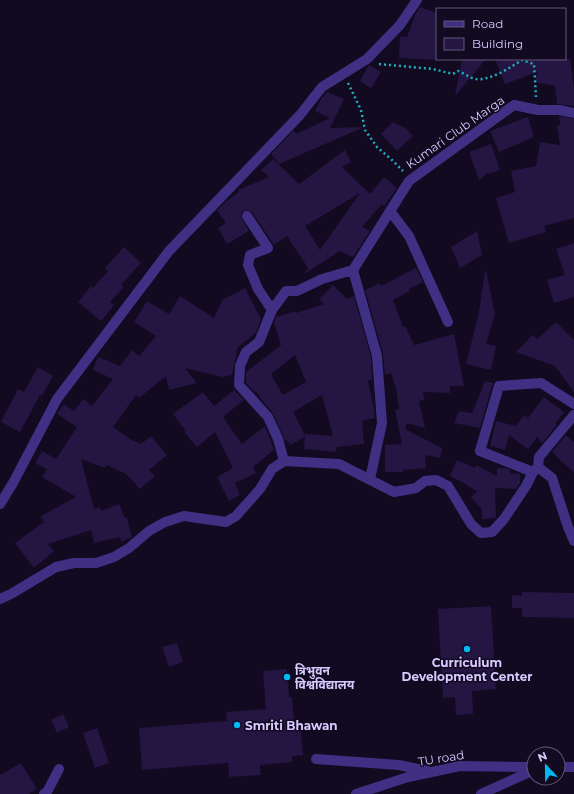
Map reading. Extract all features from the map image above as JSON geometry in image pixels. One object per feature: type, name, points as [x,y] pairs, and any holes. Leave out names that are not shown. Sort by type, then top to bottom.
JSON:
[{"type":"street","points":[[0,504],[13,483],[57,399],[168,251],[300,115],[322,87],[367,59],[400,25],[417,0]]},
{"type":"street","name":"Kumari Club Marga","points":[[353,270],[411,179],[514,105],[538,110],[560,110],[574,113]]},
{"type":"street","points":[[390,210],[409,236],[448,322]]},
{"type":"street","points":[[247,216],[268,248],[250,255],[248,265],[258,289],[272,310]]},
{"type":"street","points":[[284,461],[278,439],[268,417],[239,385],[240,366],[246,352],[259,342],[272,310],[286,291],[296,291],[322,279],[353,270],[377,356],[382,423],[370,479]]},
{"type":"street","points":[[574,404],[541,383],[499,386],[480,451],[535,469],[552,478],[568,527],[574,540]]},
{"type":"street","points":[[0,599],[56,567],[74,563],[96,563],[114,557],[149,531],[165,522],[184,516],[226,522],[236,516],[260,489],[272,469],[284,461],[338,464],[394,492],[416,488],[425,481],[436,480],[448,486],[471,524],[481,533],[492,532],[504,520],[526,486],[535,469],[539,457],[574,415]]},
{"type":"street","points":[[316,758],[399,765],[431,772]]},
{"type":"street","name":"TU road","points":[[356,794],[408,777],[460,766],[526,768]]},
{"type":"street","points":[[44,794],[47,792],[59,769]]},
{"type":"street","points":[[480,794],[526,772]]},
{"type":"path","points":[[371,55],[377,64],[433,69],[453,74],[458,71],[476,79],[491,76],[508,69],[522,60],[534,64],[534,78],[538,110]]},
{"type":"path","points":[[343,74],[361,110],[365,130],[377,148],[392,160],[411,179]]},
{"type":"building","points":[[420,7],[436,13],[436,60],[399,58],[400,37],[407,37],[415,15]]},
{"type":"building","points":[[570,59],[574,89],[574,106],[557,104],[555,86],[535,82],[537,72],[505,84],[495,60]]},
{"type":"building","points":[[462,60],[485,60],[455,96]]},
{"type":"building","points":[[369,65],[381,72],[371,88],[360,81]]},
{"type":"building","points":[[327,92],[344,99],[330,128],[362,128],[279,164],[271,154],[294,130],[296,134],[330,118],[315,111],[321,99]]},
{"type":"building","points":[[559,116],[574,119],[574,218],[544,226],[546,232],[509,243],[496,198],[515,192],[511,171],[536,166],[540,142],[560,145],[557,125],[560,125]]},
{"type":"building","points":[[528,117],[534,137],[499,152],[490,131]]},
{"type":"building","points":[[393,122],[405,128],[413,136],[397,151],[381,134]]},
{"type":"building","points":[[491,144],[500,170],[489,174],[488,173],[479,180],[469,152]]},
{"type":"building","points":[[345,150],[351,162],[342,167],[370,194],[384,177],[397,188],[384,206],[382,204],[362,227],[370,231],[353,257],[340,251],[304,274],[308,268],[287,236],[274,245],[252,212],[247,210],[241,213],[241,217],[249,231],[227,244],[218,228],[226,223],[217,210],[239,192],[238,190],[269,177],[261,170],[273,159],[299,184]],"holes":[[[360,193],[320,250],[305,226]]]},
{"type":"building","points":[[477,231],[482,255],[460,268],[451,247]]},
{"type":"building","points":[[574,243],[574,297],[554,303],[547,280],[565,275],[556,249]]},
{"type":"building","points":[[124,247],[141,263],[121,285],[124,287],[110,302],[114,305],[101,321],[78,302],[91,286],[93,288],[108,271],[105,268]]},
{"type":"building","points":[[416,268],[423,282],[409,289],[410,291],[393,300],[403,327],[405,326],[414,345],[454,334],[464,386],[450,386],[450,393],[423,392],[424,400],[419,401],[425,428],[407,423],[405,429],[442,448],[440,458],[425,455],[426,468],[403,470],[403,472],[385,472],[385,445],[402,444],[395,410],[399,409],[396,388],[391,373],[385,375],[383,354],[365,290],[380,283],[381,286]]},
{"type":"building","points":[[485,271],[495,314],[486,344],[496,346],[491,370],[466,364],[479,312]]},
{"type":"building","points":[[333,285],[347,299],[354,296],[371,357],[372,379],[368,381],[375,418],[362,421],[364,444],[337,447],[336,452],[304,449],[305,437],[290,445],[287,440],[285,441],[273,413],[256,391],[254,392],[246,383],[246,372],[281,345],[274,323],[276,317],[295,311],[296,313],[324,304],[319,299]],"holes":[[[295,355],[306,382],[283,395],[271,374]],[[322,395],[333,436],[305,435],[293,412]]]},
{"type":"building","points":[[245,288],[261,319],[256,333],[238,347],[232,375],[222,377],[185,368],[197,383],[169,390],[166,376],[139,398],[136,395],[113,427],[130,439],[141,444],[151,436],[167,455],[149,470],[155,476],[140,489],[126,474],[106,465],[105,468],[81,459],[94,509],[100,507],[101,511],[119,504],[125,518],[127,518],[132,537],[121,542],[120,537],[94,543],[91,530],[48,544],[54,551],[34,568],[15,543],[44,522],[41,516],[76,497],[42,477],[47,469],[35,463],[42,451],[56,459],[77,427],[57,414],[64,404],[74,411],[83,399],[92,406],[113,379],[93,370],[98,357],[120,366],[132,350],[139,356],[156,336],[134,322],[147,301],[169,314],[180,296],[214,318],[222,300]]},
{"type":"building","points":[[556,322],[574,340],[574,392],[555,366],[516,352],[532,335],[537,339]]},
{"type":"building","points":[[38,367],[53,376],[42,396],[40,395],[20,432],[1,422],[18,389],[24,392]]},
{"type":"building","points":[[485,381],[493,383],[480,428],[454,423],[459,411],[472,413]]},
{"type":"building","points":[[234,390],[244,400],[223,417],[242,444],[265,426],[274,450],[253,467],[256,473],[235,483],[240,495],[229,501],[217,477],[233,468],[215,432],[197,447],[184,432],[186,431],[173,414],[203,392],[214,406]]},
{"type":"building","points":[[544,397],[564,412],[555,424],[557,425],[542,443],[537,437],[528,449],[509,435],[505,450],[490,446],[496,421],[516,426],[524,415],[528,418]]},
{"type":"building","points":[[566,435],[574,442],[574,473],[552,452]]},
{"type":"building","points":[[457,460],[475,468],[476,465],[497,476],[497,468],[506,468],[510,470],[510,473],[520,474],[520,484],[516,489],[495,488],[496,518],[482,519],[482,510],[471,497],[477,491],[450,476]]},
{"type":"building","points":[[522,592],[574,593],[574,618],[522,617],[522,608],[512,608],[512,595],[522,596]]},
{"type":"building","name":"Curriculum Development Center","points":[[491,606],[496,689],[472,691],[473,714],[456,715],[455,697],[443,698],[438,609]]},
{"type":"building","points":[[177,643],[183,662],[169,667],[162,647]]},
{"type":"building","name":"Smriti Bhawan","points":[[287,669],[289,697],[292,697],[294,722],[300,722],[303,755],[292,756],[292,762],[260,765],[261,775],[229,777],[228,763],[142,770],[139,728],[227,721],[226,712],[266,709],[263,671]]},
{"type":"building","points":[[63,714],[69,727],[57,733],[51,720]]},
{"type":"building","points":[[97,728],[109,763],[95,768],[83,733]]},
{"type":"building","points":[[21,763],[37,789],[29,794],[0,794],[0,775]]},
{"type":"place","name":"Curriculum Development Center","points":[[467,649]]},
{"type":"place","name":"त्रिभुवन विश्वविद्यालय","points":[[287,677]]},
{"type":"place","name":"Smriti Bhawan","points":[[237,725]]}]
